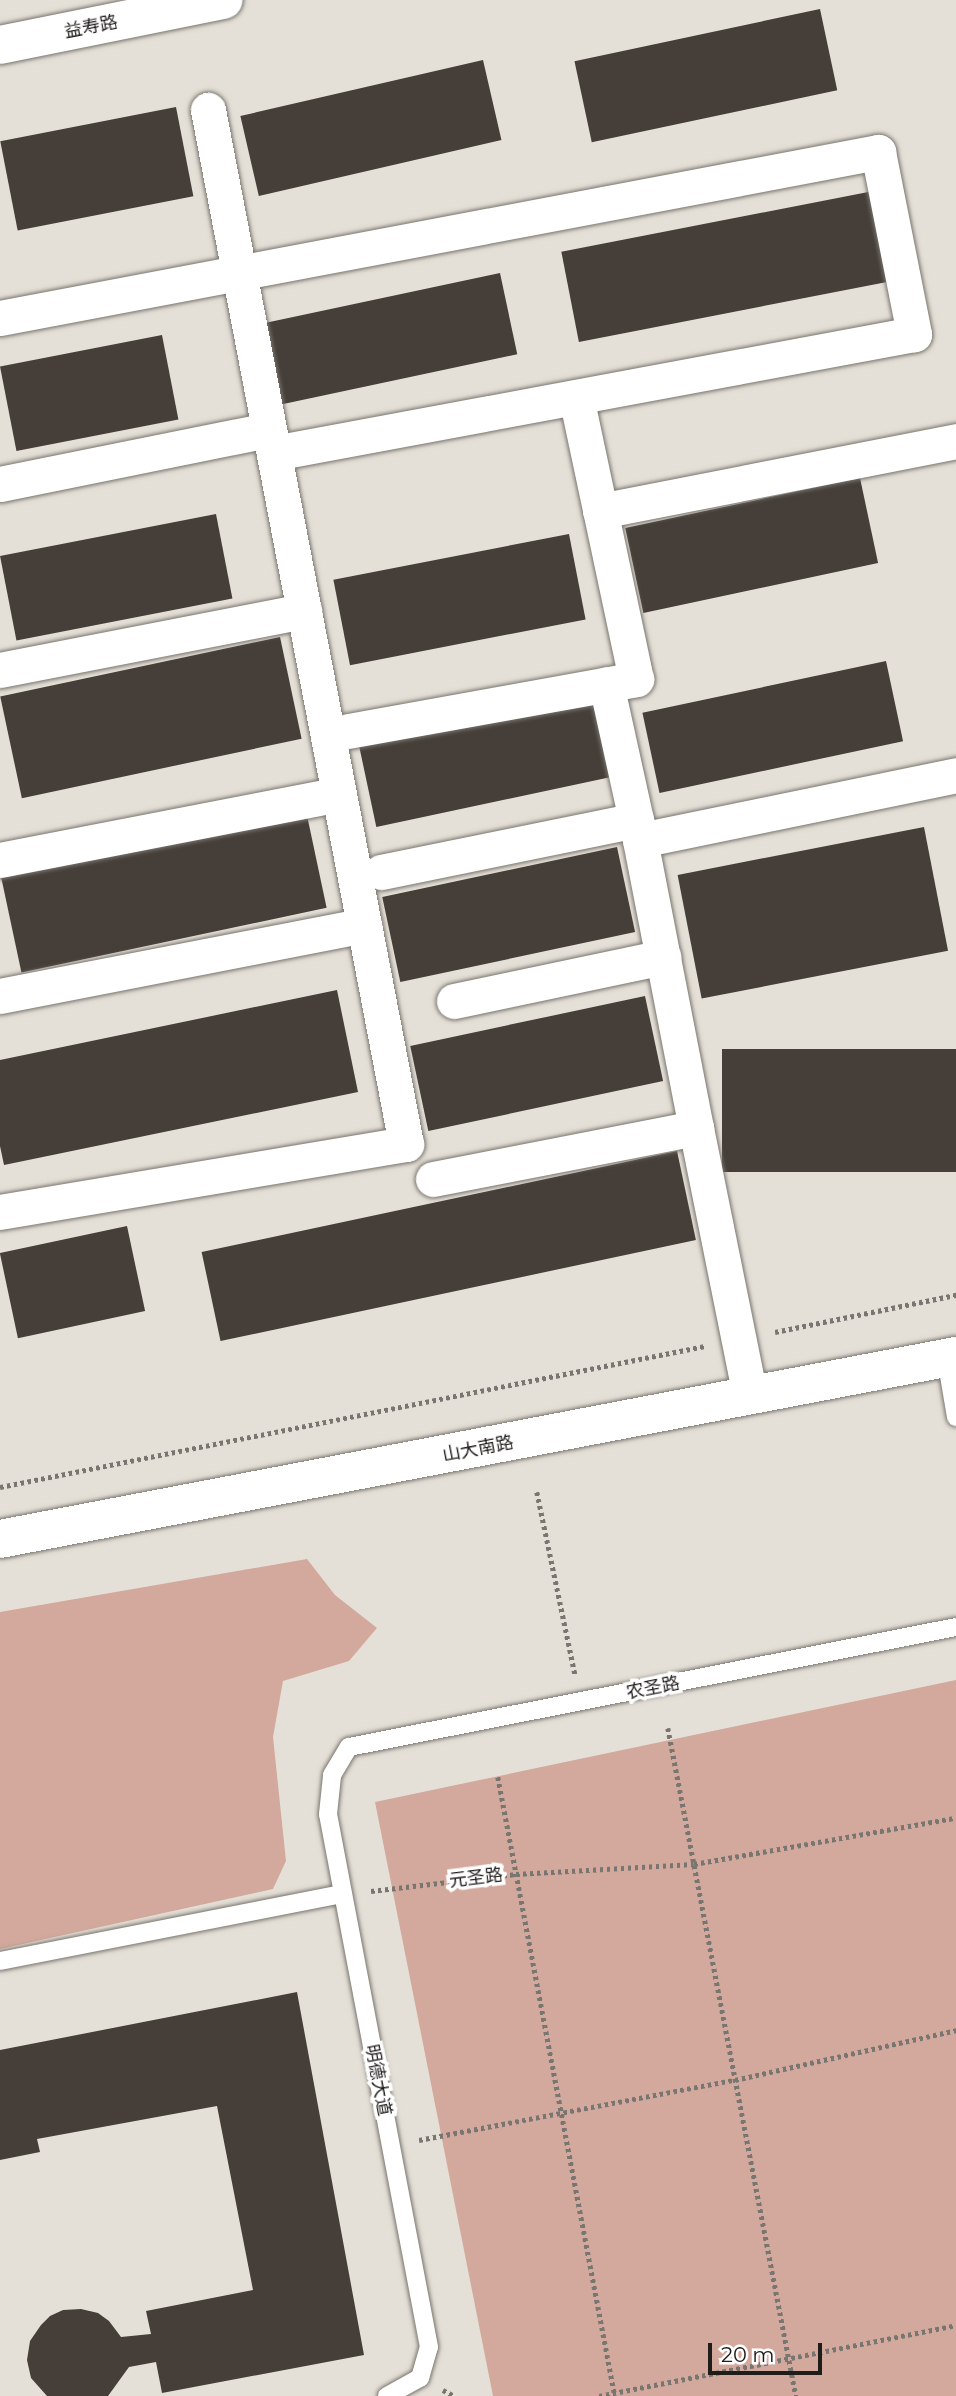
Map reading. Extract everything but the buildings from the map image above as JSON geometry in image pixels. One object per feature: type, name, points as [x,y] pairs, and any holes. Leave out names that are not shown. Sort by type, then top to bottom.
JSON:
[{"type":"main road","name":"益寿路","points":[[0,45],[224,0]]},
{"type":"main road","name":"山大南路","points":[[0,1539],[951,1357]]},
{"type":"street","points":[[0,1212],[406,1144],[208,110]]},
{"type":"street","points":[[0,318],[878,152],[914,334],[576,397],[0,484]]},
{"type":"street","points":[[348,731],[636,679],[576,397]]},
{"type":"street","points":[[600,511],[956,441]]},
{"type":"street","points":[[0,670],[304,611]]},
{"type":"street","points":[[606,684],[638,830],[750,1396]]},
{"type":"street","points":[[381,872],[638,830],[954,784]]},
{"type":"street","points":[[0,859],[340,794]]},
{"type":"street","points":[[0,996],[364,926]]},
{"type":"street","points":[[454,1001],[663,957]]},
{"type":"street","points":[[433,1179],[696,1128]]},
{"type":"lane","points":[[951,1357],[956,1417]]},
{"type":"lane","name":"农圣路","points":[[349,1747],[956,1627]]},
{"type":"lane","name":"明德大道","points":[[349,1747],[332,1775],[328,1814],[429,2347],[420,2378],[387,2396]]},
{"type":"lane","points":[[0,1961],[342,1894]]},
{"type":"path","points":[[765,1334],[956,1296]]},
{"type":"path","points":[[0,1487],[710,1345]]},
{"type":"path","points":[[537,1492],[581,1702]]},
{"type":"path","points":[[668,1728],[796,2396]]},
{"type":"path","points":[[498,1777],[615,2394]]},
{"type":"path","name":"元圣路","points":[[342,1894],[516,1874],[694,1864],[956,1818]]},
{"type":"path","points":[[390,2145],[735,2080],[956,2031]]},
{"type":"path","points":[[599,2396],[956,2325]]},
{"type":"shaded area","points":[[307,1559],[335,1595],[377,1628],[349,1661],[283,1681],[273,1737],[286,1861],[273,1889],[0,1949],[0,1612]]},
{"type":"shaded area","points":[[956,1680],[956,2396],[493,2396],[375,1802]]}]
